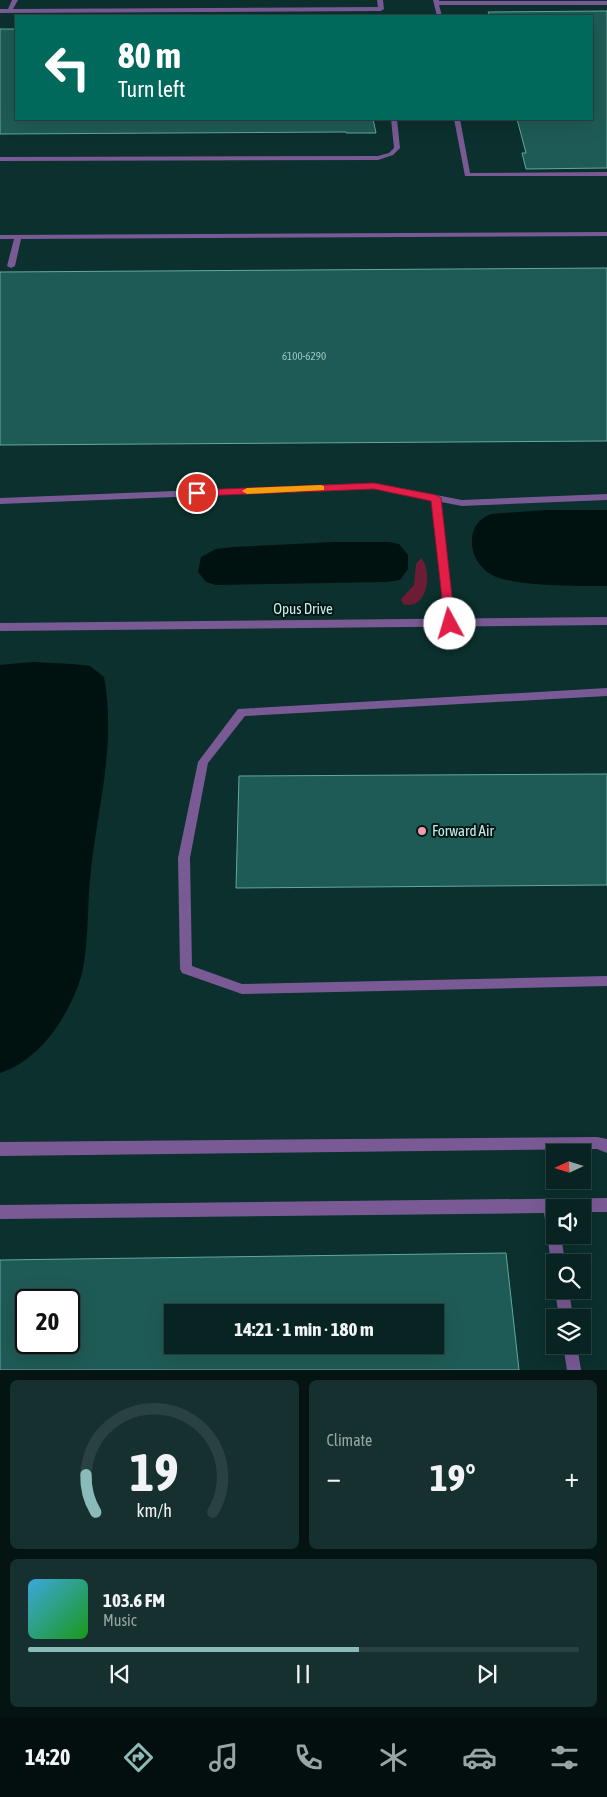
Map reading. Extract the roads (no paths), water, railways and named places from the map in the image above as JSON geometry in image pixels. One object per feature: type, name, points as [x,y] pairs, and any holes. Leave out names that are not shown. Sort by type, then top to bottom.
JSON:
[{"type":"street","name":"Opus Drive","points":[[0,627],[607,621]]},
{"type":"lane","points":[[10,12],[15,0]]},
{"type":"lane","points":[[380,0],[382,15]]},
{"type":"lane","points":[[439,15],[436,2],[607,3]]},
{"type":"lane","points":[[0,11],[381,9]]},
{"type":"lane","points":[[0,158],[378,158],[391,154],[397,148],[394,120]]},
{"type":"lane","points":[[457,120],[467,175],[607,174]]},
{"type":"lane","points":[[0,237],[607,234]]},
{"type":"lane","points":[[11,266],[18,237]]},
{"type":"lane","points":[[0,501],[374,486],[462,503],[607,498]]},
{"type":"lane","points":[[436,498],[450,624]]},
{"type":"lane","points":[[607,692],[242,712],[203,762],[184,858],[186,969],[242,989],[607,981]]},
{"type":"lane","points":[[0,1149],[597,1143],[607,1146]]},
{"type":"lane","points":[[591,1206],[607,1205]]},
{"type":"lane","points":[[0,1212],[546,1207]]},
{"type":"lane","points":[[571,1354],[574,1370]]},
{"type":"place","name":"Forward Air","points":[[422,831]]}]
